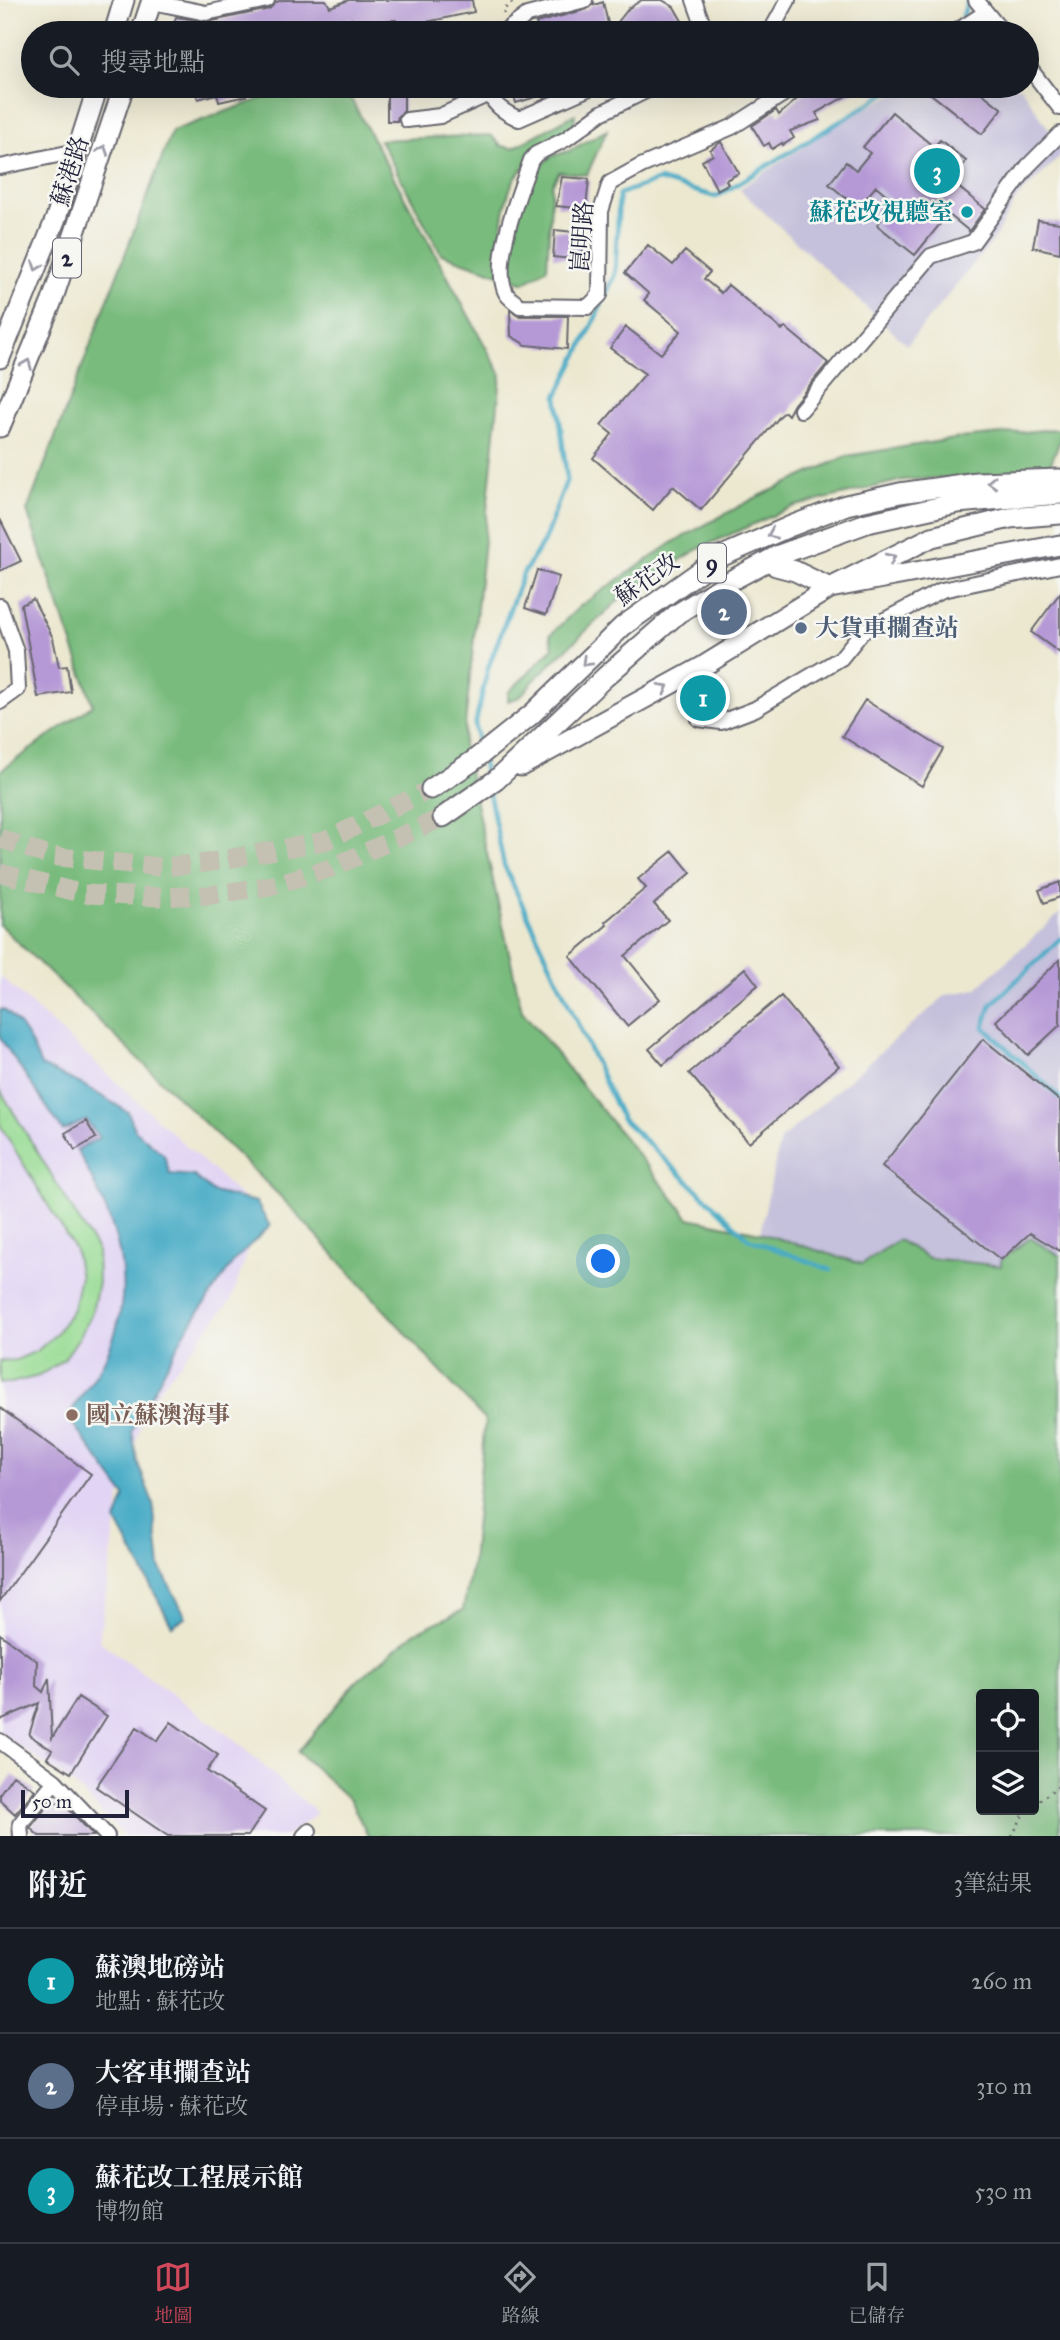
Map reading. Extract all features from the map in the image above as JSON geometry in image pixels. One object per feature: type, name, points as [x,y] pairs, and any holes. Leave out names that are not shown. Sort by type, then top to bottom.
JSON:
[{"type":"main road","points":[[118,21],[124,0]]},
{"type":"main road","points":[[145,21],[152,1]]},
{"type":"main road","name":"蘇港路","points":[[0,358],[56,218],[94,98]]},
{"type":"main road","name":"蘇港路","points":[[0,427],[52,301],[120,98]]},
{"type":"main road","name":"蘇花改","points":[[431,789],[473,761],[532,714],[623,626],[720,557],[846,505],[900,493],[977,482],[1060,479]]},
{"type":"main road","name":"蘇花改","points":[[443,817],[496,779],[677,614],[779,555],[867,523],[957,503],[1060,494]]},
{"type":"main road","points":[[496,779],[537,748],[645,648],[715,599],[776,566],[860,530],[957,503]]},
{"type":"main road","points":[[496,779],[702,667],[830,588],[932,537],[1010,518],[1060,514]]},
{"type":"main road","points":[[776,566],[795,571],[830,588],[1060,545]]},
{"type":"street","points":[[152,1],[207,7],[267,0]]},
{"type":"street","points":[[518,21],[527,15],[584,0]]},
{"type":"street","points":[[694,0],[702,21]]},
{"type":"street","points":[[776,21],[788,0]]},
{"type":"street","points":[[970,21],[981,5],[994,21]]},
{"type":"street","points":[[1039,81],[1060,108]]},
{"type":"street","points":[[407,120],[440,116],[473,98]]},
{"type":"street","points":[[493,98],[502,112],[519,119],[567,98]]},
{"type":"street","name":"崑明路","points":[[629,98],[601,113],[531,160],[508,230],[501,271],[505,293],[520,306],[588,307],[600,295],[601,212],[610,183],[641,166],[732,127],[777,98]]},
{"type":"street","points":[[801,410],[931,256],[973,242],[1028,166],[1060,135]]},
{"type":"street","points":[[0,167],[77,151]]},
{"type":"street","points":[[699,719],[721,722],[755,709],[841,658],[862,632],[942,590],[1060,565]]},
{"type":"street","points":[[0,606],[16,651],[18,688],[0,702]]},
{"type":"street","points":[[0,1741],[55,1781],[107,1836]]},
{"type":"street","points":[[21,1836],[20,1824],[55,1781]]},
{"type":"path","points":[[1039,1800],[1060,1785]]},
{"type":"path","points":[[1012,1836],[1023,1815]]},
{"type":"shaded area","points":[[887,98],[1028,98],[1060,146],[1060,157],[1017,198],[992,242],[907,345],[739,189],[854,114]]},
{"type":"shaded area","points":[[1060,913],[1060,1256],[1030,1239],[1001,1266],[929,1258],[898,1240],[862,1265],[760,1233],[780,1140],[946,995],[976,989]]},
{"type":"shaded area","name":"國立蘇澳海事","points":[[0,976],[261,1214],[231,1300],[146,1406],[119,1502],[99,1641],[232,1738],[317,1813],[286,1836],[125,1836],[72,1783],[0,1733]]},
{"type":"green space","points":[[263,98],[351,98],[501,375],[463,745],[522,1011],[689,1218],[760,1233],[862,1264],[898,1240],[929,1258],[1001,1266],[1001,1260],[1030,1238],[1060,1256],[1060,1836],[368,1836],[350,1800],[298,1752],[356,1682],[414,1633],[463,1610],[472,1563],[485,1420],[281,1197],[0,925],[0,771],[93,705],[27,511],[172,131]]},
{"type":"green space","points":[[575,114],[574,124],[527,164],[516,177],[509,193],[502,225],[501,253],[515,237],[519,209],[532,177],[541,165],[552,156],[569,151],[607,130],[587,175],[559,172],[552,185],[547,268],[524,283],[441,254],[380,140],[491,135],[501,146],[513,148]]},
{"type":"green space","points":[[1055,429],[1060,431],[1060,440],[1047,473],[903,480],[792,507],[700,548],[622,597],[538,676],[520,697],[508,701],[508,693],[553,648],[550,635],[580,606],[675,541],[755,498],[847,456],[960,438]]},
{"type":"green space","points":[[0,1090],[97,1250],[98,1283],[92,1312],[80,1336],[64,1359],[39,1376],[11,1383],[0,1383],[0,1361],[16,1360],[37,1351],[55,1335],[73,1309],[80,1277],[75,1250],[0,1125]]},
{"type":"water","points":[[3,1009],[21,1027],[41,1066],[83,1085],[128,1112],[135,1130],[164,1155],[170,1174],[194,1176],[213,1192],[256,1202],[270,1226],[235,1260],[185,1332],[132,1431],[137,1461],[153,1503],[160,1567],[186,1617],[172,1626],[116,1521],[125,1496],[68,1417],[103,1363],[115,1334],[121,1306],[123,1280],[113,1228],[77,1150],[99,1138],[86,1120],[63,1131],[0,1038],[0,1010]]},
{"type":"building","points":[[326,0],[330,7],[349,0],[472,0],[474,12],[431,21],[213,21],[269,9],[276,2]]},
{"type":"building","points":[[642,0],[662,0],[674,7],[682,21],[619,21],[629,8]]},
{"type":"building","points":[[603,2],[607,21],[543,21],[587,9],[594,3]]},
{"type":"building","points":[[176,17],[202,21],[174,21]]},
{"type":"building","points":[[218,98],[237,98],[219,102]]},
{"type":"building","points":[[387,98],[404,98],[404,111],[397,121],[387,121]]},
{"type":"building","points":[[515,98],[532,98],[516,103]]},
{"type":"building","points":[[798,98],[843,98],[816,113],[820,120],[790,131],[794,138],[772,149],[769,143],[764,146],[752,126],[776,110],[779,115]]},
{"type":"building","points":[[936,98],[988,98],[1002,109],[982,134]]},
{"type":"building","points":[[892,112],[934,147],[940,140],[966,161],[951,181],[985,209],[969,231],[948,214],[915,255],[877,225],[895,202],[876,186],[858,208],[829,184],[846,162],[856,170],[870,153],[863,147]]},
{"type":"building","points":[[721,142],[739,173],[726,180],[728,184],[717,190],[702,161],[713,155],[710,150]]},
{"type":"building","points":[[562,177],[589,179],[586,209],[556,206]]},
{"type":"building","points":[[1038,220],[1060,223],[1060,253],[1033,247]]},
{"type":"building","points":[[555,230],[584,233],[582,260],[553,257]]},
{"type":"building","points":[[648,245],[673,265],[685,251],[710,272],[704,279],[721,293],[728,285],[782,330],[785,327],[828,363],[788,415],[785,412],[781,415],[701,510],[673,486],[653,510],[593,458],[612,434],[601,425],[645,374],[610,348],[626,327],[661,354],[681,331],[644,300],[649,294],[625,273]]},
{"type":"building","points":[[510,310],[520,316],[568,316],[567,349],[526,345],[511,336]]},
{"type":"building","points":[[0,519],[21,561],[0,571]]},
{"type":"building","points":[[537,570],[559,577],[546,615],[525,608]]},
{"type":"building","points":[[1060,593],[1060,653],[1031,632]]},
{"type":"building","points":[[33,599],[53,638],[59,667],[67,666],[71,692],[38,697],[21,605]]},
{"type":"building","points":[[710,686],[717,698],[696,710],[689,698]]},
{"type":"building","points":[[865,700],[943,749],[922,786],[842,736]]},
{"type":"building","points":[[673,851],[691,873],[654,904],[668,920],[625,956],[660,999],[627,1026],[570,956],[646,888],[638,879]]},
{"type":"building","points":[[1060,882],[1060,897],[1044,903],[1039,890]]},
{"type":"building","points":[[1060,959],[1060,1025],[1028,1055],[996,1021]]},
{"type":"building","points":[[745,968],[758,985],[663,1065],[649,1049]]},
{"type":"building","points":[[781,996],[839,1066],[749,1143],[689,1073]]},
{"type":"building","points":[[983,1039],[1060,1101],[1060,1251],[1030,1233],[1001,1260],[882,1166]]},
{"type":"building","points":[[86,1121],[96,1138],[75,1150],[65,1133]]},
{"type":"building","points":[[0,1408],[91,1474],[0,1601]]},
{"type":"building","points":[[0,1634],[37,1661],[36,1686],[43,1692],[49,1678],[52,1738],[78,1697],[107,1716],[71,1773],[47,1758],[52,1750],[29,1735],[39,1703],[0,1720]]},
{"type":"building","points":[[171,1722],[218,1755],[207,1771],[265,1811],[248,1836],[168,1836],[96,1787],[137,1727],[157,1741]]},
{"type":"building","points":[[13,1775],[35,1790],[15,1814],[0,1800],[0,1793]]},
{"type":"building","points":[[62,1802],[94,1836],[39,1836],[30,1828],[49,1804]]},
{"type":"waterway","points":[[961,21],[968,0]]},
{"type":"waterway","points":[[479,747],[475,726],[488,668],[523,574],[544,541],[567,479],[557,396],[615,274],[619,194],[659,180],[716,197],[878,98]]},
{"type":"waterway","points":[[483,762],[486,781]]},
{"type":"waterway","points":[[489,793],[504,865],[622,1119],[749,1239],[831,1270]]},
{"type":"waterway","points":[[1060,939],[991,1005],[984,1027],[1060,1098]]},
{"type":"tunnel","points":[[0,838],[49,856],[161,867],[206,863],[325,841],[431,789]]},
{"type":"tunnel","points":[[0,873],[84,894],[161,897],[211,895],[269,886],[331,868],[443,817]]},
{"type":"place","name":"蘇花改工程展示館","points":[[937,171]]},
{"type":"place","name":"蘇花改視聽室","points":[[967,212]]},
{"type":"place","name":"大客車攔查站","points":[[724,612]]},
{"type":"place","name":"大貨車攔查站","points":[[801,628]]},
{"type":"place","name":"蘇澳地磅站","points":[[703,698]]},
{"type":"place","name":"國立蘇澳海事","points":[[72,1415]]}]
